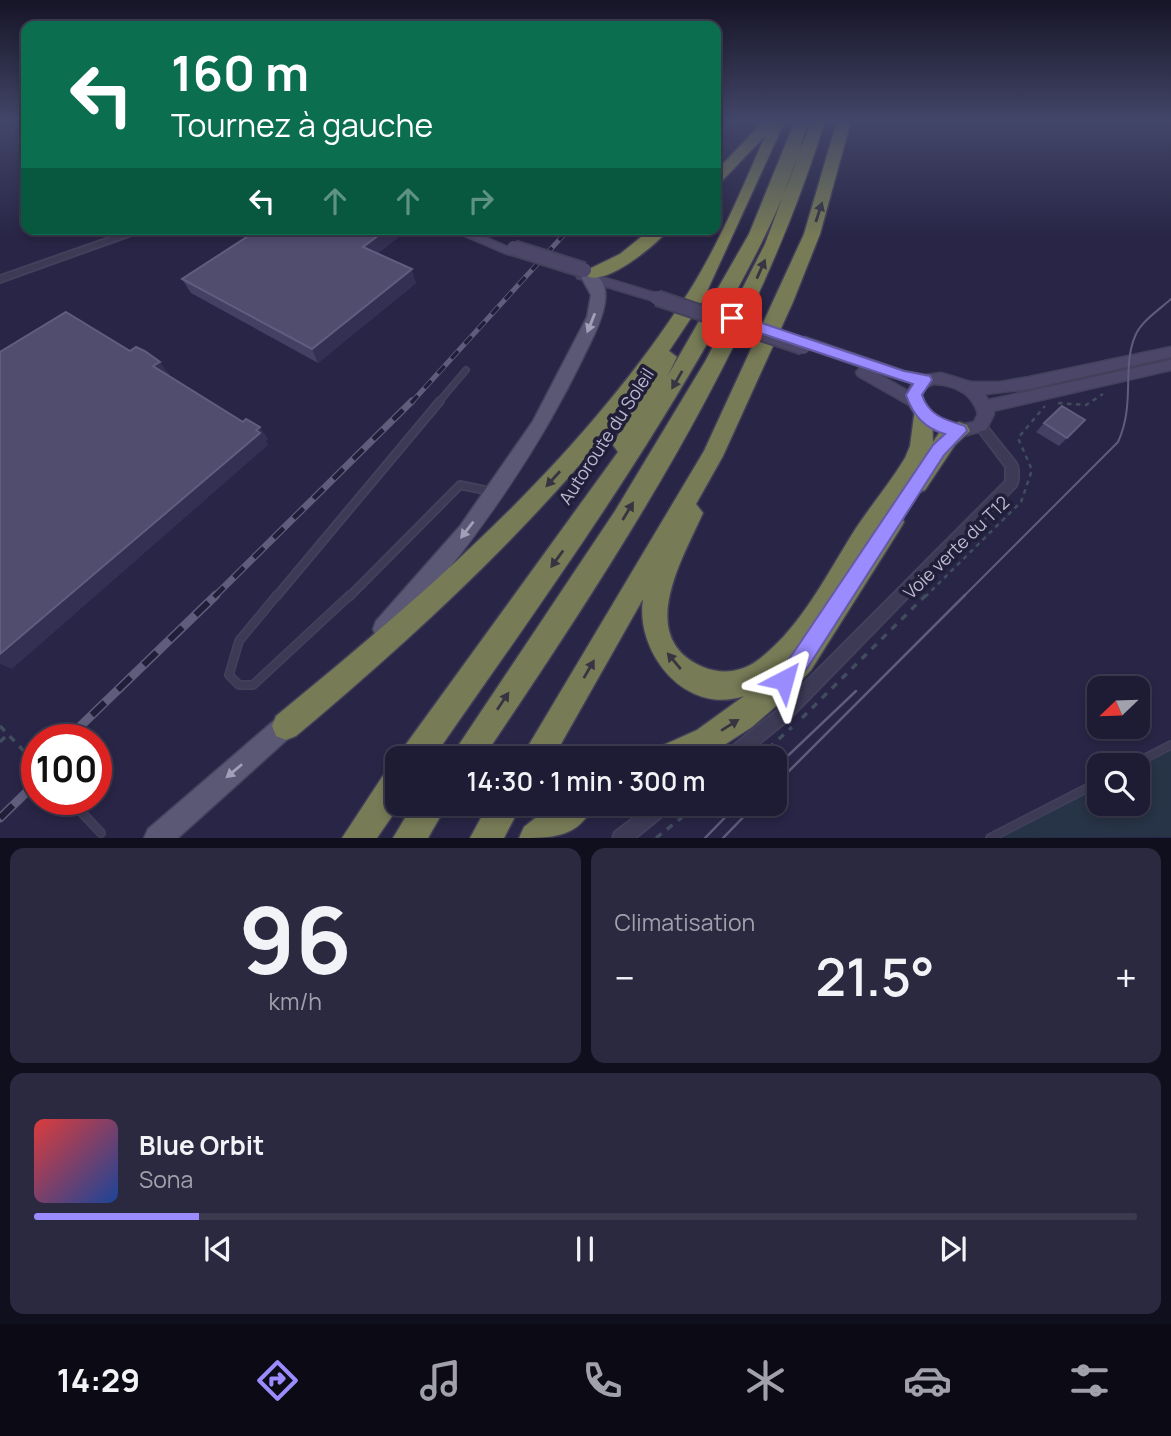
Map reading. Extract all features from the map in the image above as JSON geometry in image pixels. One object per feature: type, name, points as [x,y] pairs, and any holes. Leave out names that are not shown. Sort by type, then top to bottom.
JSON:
[{"type":"highway","points":[[721,173],[734,160]]},
{"type":"highway","points":[[596,504],[762,160]]},
{"type":"highway","name":"Autoroute du Soleil","points":[[424,746],[653,421],[726,296],[770,209],[788,160]]},
{"type":"highway","points":[[473,746],[605,550],[711,370],[783,221],[804,160]]},
{"type":"highway","points":[[543,746],[712,456],[784,302],[812,234],[833,160]]},
{"type":"highway","points":[[587,274],[626,258],[654,235]]},
{"type":"highway","points":[[286,726],[361,665],[529,505],[608,417],[648,367],[699,290]]},
{"type":"highway","points":[[712,456],[702,491],[656,596],[654,613],[661,644],[682,671],[695,681],[717,687],[737,686],[756,679],[792,646],[919,455],[918,408]]},
{"type":"highway","points":[[692,746],[737,721],[784,680],[801,660],[939,450],[969,428]]},
{"type":"highway","points":[[358,838],[385,799]]},
{"type":"highway","points":[[409,838],[424,816]]},
{"type":"highway","points":[[486,838],[500,816]]},
{"type":"highway","points":[[535,838],[563,816]]},
{"type":"main road","points":[[472,235],[904,376],[924,380],[951,380],[970,388],[999,388],[1029,383],[1171,352]]},
{"type":"main road","points":[[482,235],[512,249]]},
{"type":"main road","points":[[157,838],[286,726],[404,608],[496,493],[546,415],[591,323],[598,297],[597,289],[587,274]]},
{"type":"main road","points":[[804,345],[878,378],[939,426],[969,428],[984,421],[985,407],[970,388]]},
{"type":"main road","points":[[985,407],[1026,394],[1171,365]]},
{"type":"main road","points":[[918,408],[915,389],[924,380]]},
{"type":"street","points":[[0,279],[127,235]]},
{"type":"street","points":[[744,746],[783,715],[1012,483],[1012,466],[969,428]]},
{"type":"street","points":[[621,838],[650,816]]},
{"type":"lane","points":[[466,370],[239,641],[230,663],[229,675],[239,685],[253,685],[379,569],[460,485],[496,493]]},
{"type":"lane","points":[[1150,756],[1171,745]]},
{"type":"lane","points":[[990,838],[1087,788]]},
{"type":"lane","points":[[84,815],[101,833]]},
{"type":"path","name":"Voie verte du T12","points":[[770,746],[1021,502],[1034,474],[1029,456],[1018,438],[1044,407],[1057,403],[1077,406],[1094,402],[1103,394],[1106,380]]},
{"type":"path","points":[[0,726],[21,748]]},
{"type":"path","points":[[0,742],[8,734]]},
{"type":"path","points":[[656,838],[684,816]]},
{"type":"shaded area","points":[[1171,739],[1171,837],[989,838],[1087,785],[1087,816],[1150,816],[1150,753],[1145,753]]},
{"type":"building","points":[[250,235],[379,235],[363,247],[412,269],[312,349],[182,279]]},
{"type":"building","points":[[66,312],[130,351],[136,347],[145,351],[160,362],[153,366],[243,422],[246,419],[260,427],[256,430],[260,433],[0,654],[0,352]]},
{"type":"building","points":[[1062,406],[1085,420],[1067,438],[1044,423]]},
{"type":"tram line","points":[[787,773],[1118,442],[1126,413],[1129,359],[1136,334],[1147,320],[1171,299]]},
{"type":"tram line","points":[[787,757],[856,691]]},
{"type":"tram line","points":[[705,838],[726,816]]},
{"type":"tram line","points":[[723,838],[744,816]]},
{"type":"railway","points":[[411,403],[564,235]]},
{"type":"railway","points":[[214,597],[412,401]]},
{"type":"railway","points":[[83,724],[216,595]]},
{"type":"railway","points":[[0,818],[21,798]]},
{"type":"route","points":[[732,318],[904,376],[924,380],[915,389],[914,395],[919,410],[939,426],[959,431],[947,439],[939,450],[801,660],[784,680]]}]
